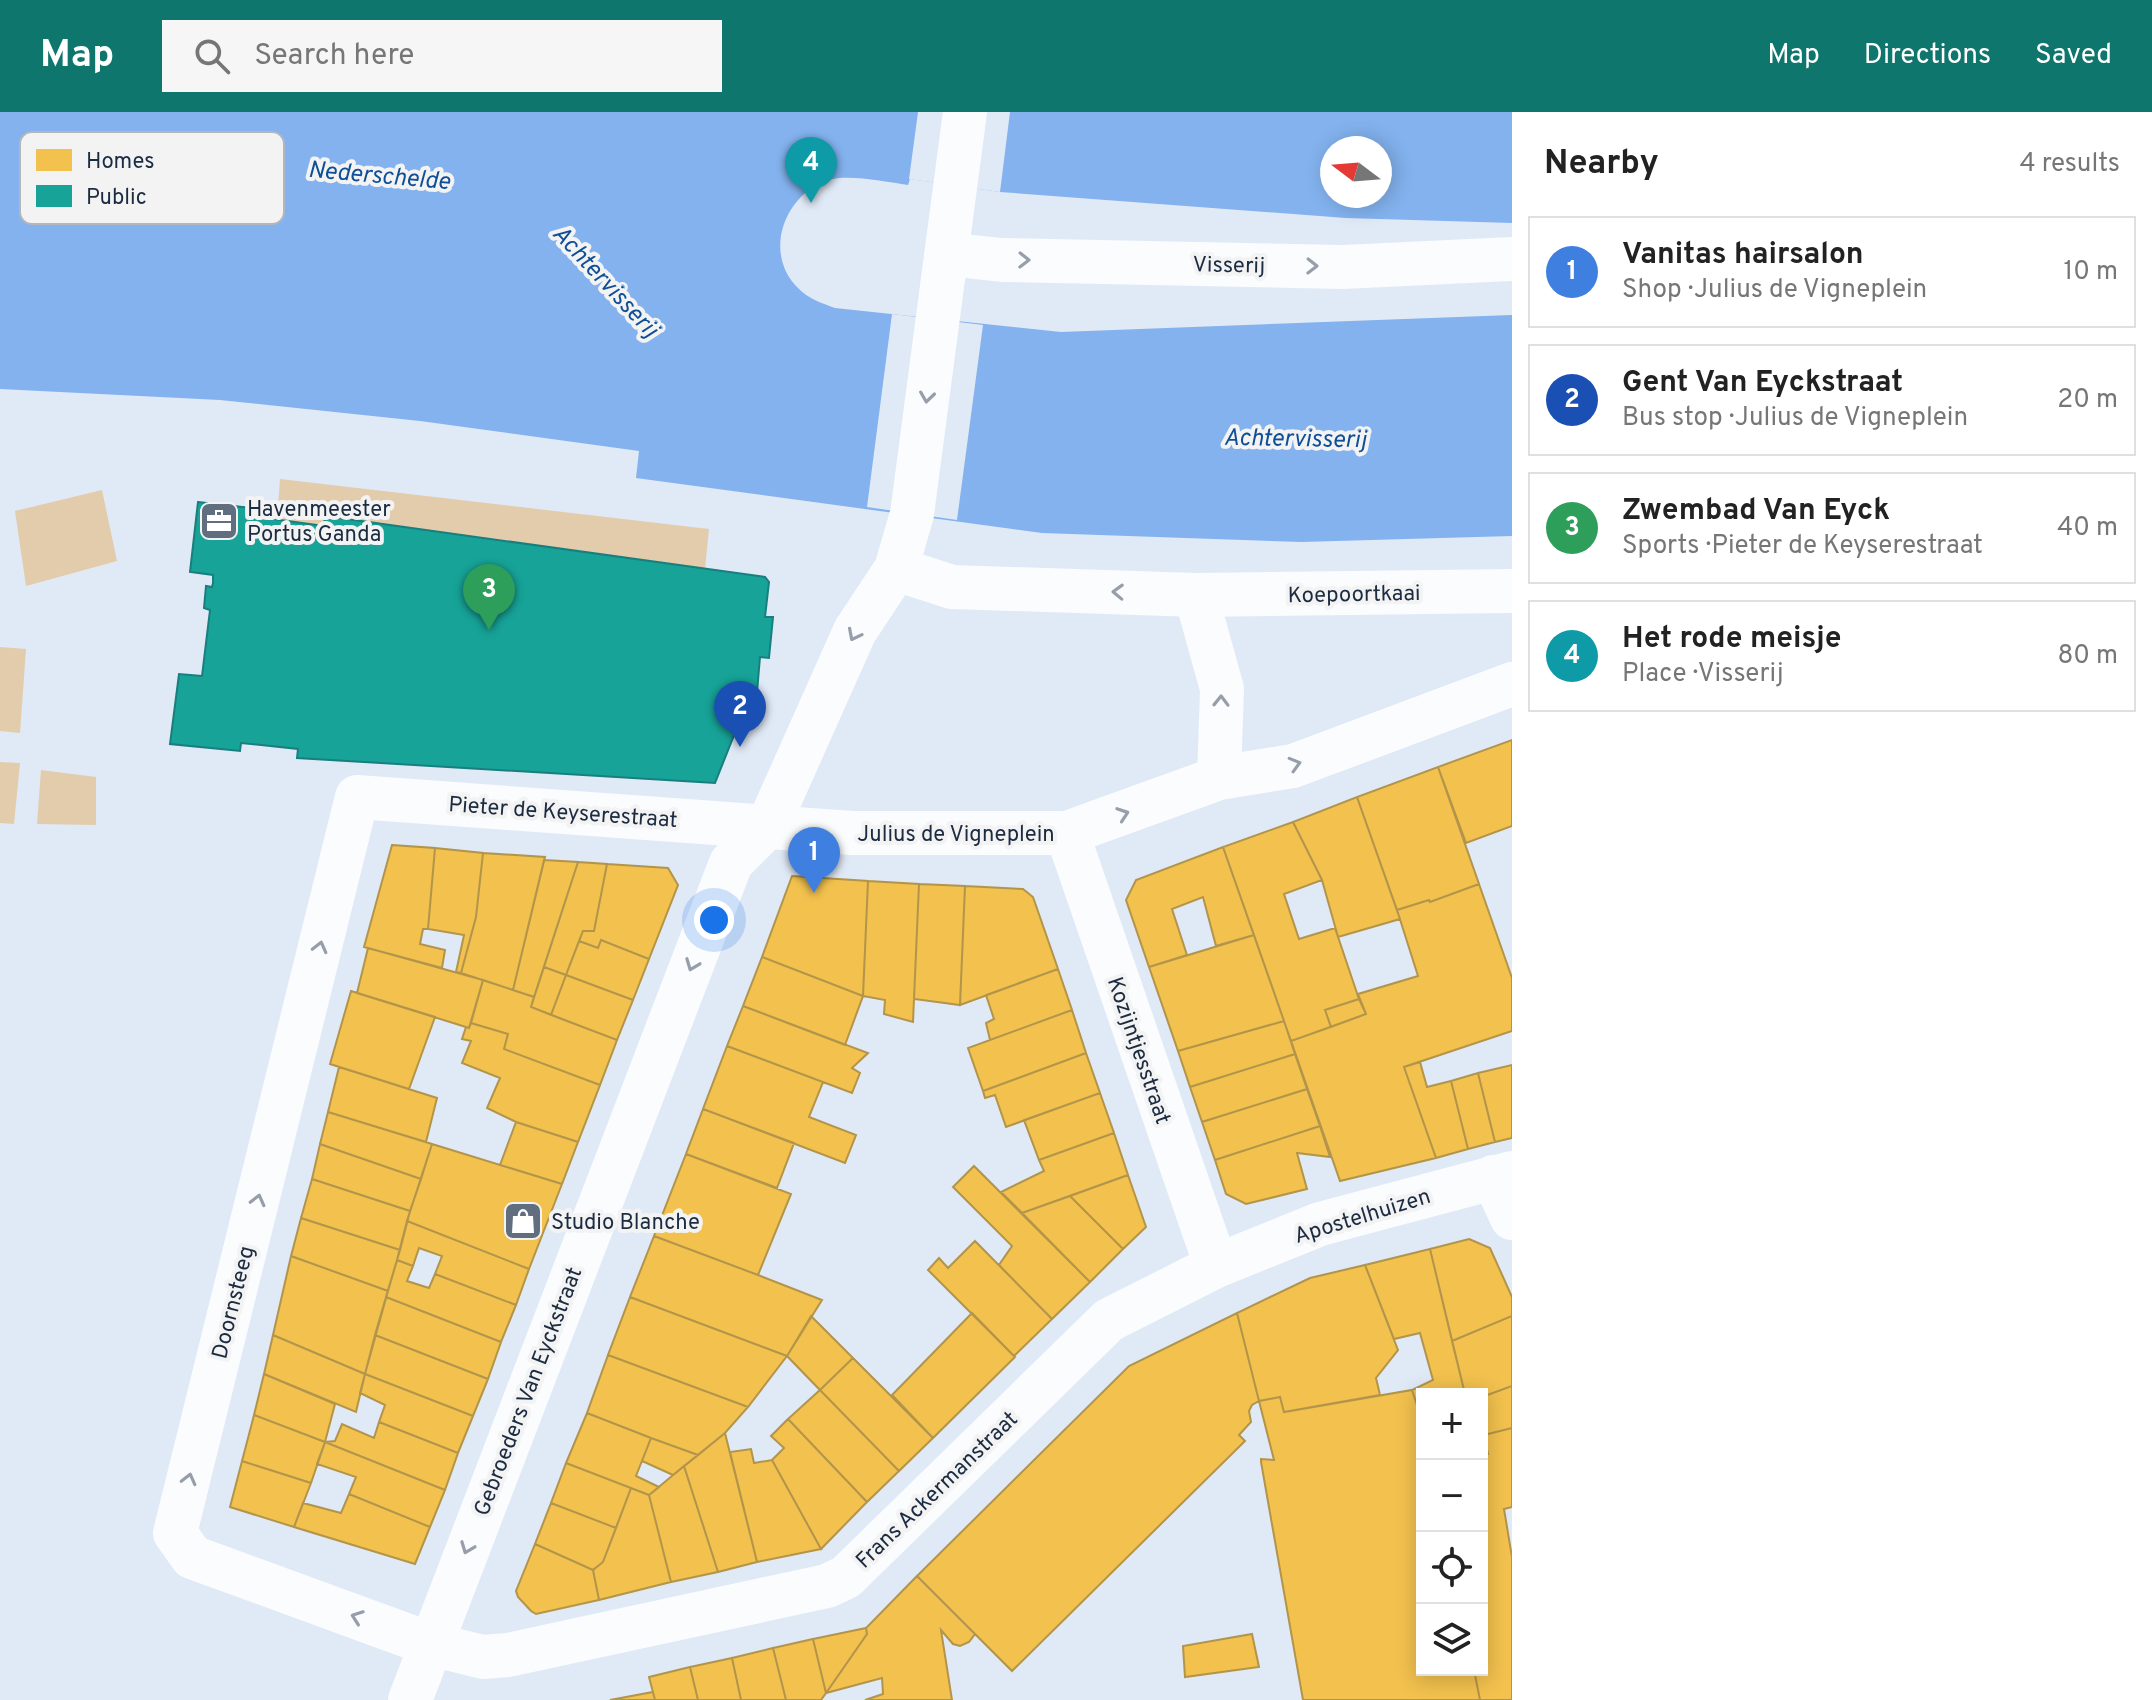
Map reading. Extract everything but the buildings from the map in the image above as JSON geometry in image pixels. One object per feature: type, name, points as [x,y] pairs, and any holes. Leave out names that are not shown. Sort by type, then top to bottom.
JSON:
[{"type":"street","points":[[768,826],[855,631],[896,569],[912,514],[965,112]]},
{"type":"street","name":"Visserij","points":[[946,254],[1002,260],[1343,267],[1512,259]]},
{"type":"street","points":[[896,569],[952,587],[1196,595],[1222,689],[1219,778],[1293,766],[1512,684]]},
{"type":"street","name":"Koepoortkaai","points":[[1196,595],[1512,591]]},
{"type":"street","name":"Julius de Vigneplein","points":[[768,826],[852,833],[1067,833],[1219,778]]},
{"type":"street","name":"Pieter de Keyserestraat","points":[[357,797],[768,826]]},
{"type":"street","name":"Doornsteeg","points":[[357,797],[175,1533],[192,1557],[430,1644]]},
{"type":"street","name":"Gebroeders Van Eyckstraat","points":[[410,1700],[731,863],[768,826]]},
{"type":"street","name":"Kozijntjesstraat","points":[[1067,833],[1216,1266]]},
{"type":"street","points":[[1503,1175],[1512,1218]]},
{"type":"street","name":"Apostelhuizen","points":[[1216,1266],[1320,1224],[1503,1175]]},
{"type":"street","name":"Frans Ackermanstraat","points":[[430,1644],[483,1657],[508,1655],[827,1586],[846,1577],[1109,1320],[1216,1266]]},
{"type":"shaded area","points":[[280,479],[709,529],[705,568],[325,516],[324,526],[277,519]]},
{"type":"shaded area","points":[[102,490],[117,561],[26,586],[15,511]]},
{"type":"shaded area","points":[[0,647],[26,649],[20,733],[0,731]]},
{"type":"shaded area","points":[[0,762],[20,763],[14,824],[0,823]]},
{"type":"shaded area","points":[[41,770],[96,777],[96,825],[37,824]]},
{"type":"water","points":[[0,112],[1512,112],[1512,223],[1346,218],[1000,192],[910,179],[908,185],[837,178],[814,187],[801,197],[790,211],[780,242],[781,258],[787,274],[798,288],[811,298],[835,308],[1061,332],[1512,315],[1512,536],[1301,542],[1042,533],[636,478],[639,451],[420,421],[220,400],[0,389]]},
{"type":"pier","points":[[918,112],[1010,112],[1000,192],[909,179]]},
{"type":"pier","points":[[892,314],[983,325],[957,520],[867,507]]},
{"type":"place","name":"Het rode meisje","points":[[811,203]]},
{"type":"place","name":"Havenmeester Portus Ganda","points":[[219,521]]},
{"type":"place","name":"Zwembad Van Eyck","points":[[489,630]]},
{"type":"place","name":"Gent Van Eyckstraat","points":[[740,747]]},
{"type":"place","name":"Vanitas hairsalon","points":[[814,893]]},
{"type":"place","name":"Studio Blanche","points":[[523,1221]]},
{"type":"water label","name":"Nederschelde","points":[[379,175]]},
{"type":"water label","name":"Achtervisserij","points":[[606,281]]},
{"type":"water label","name":"Achtervisserij","points":[[1295,438]]}]
